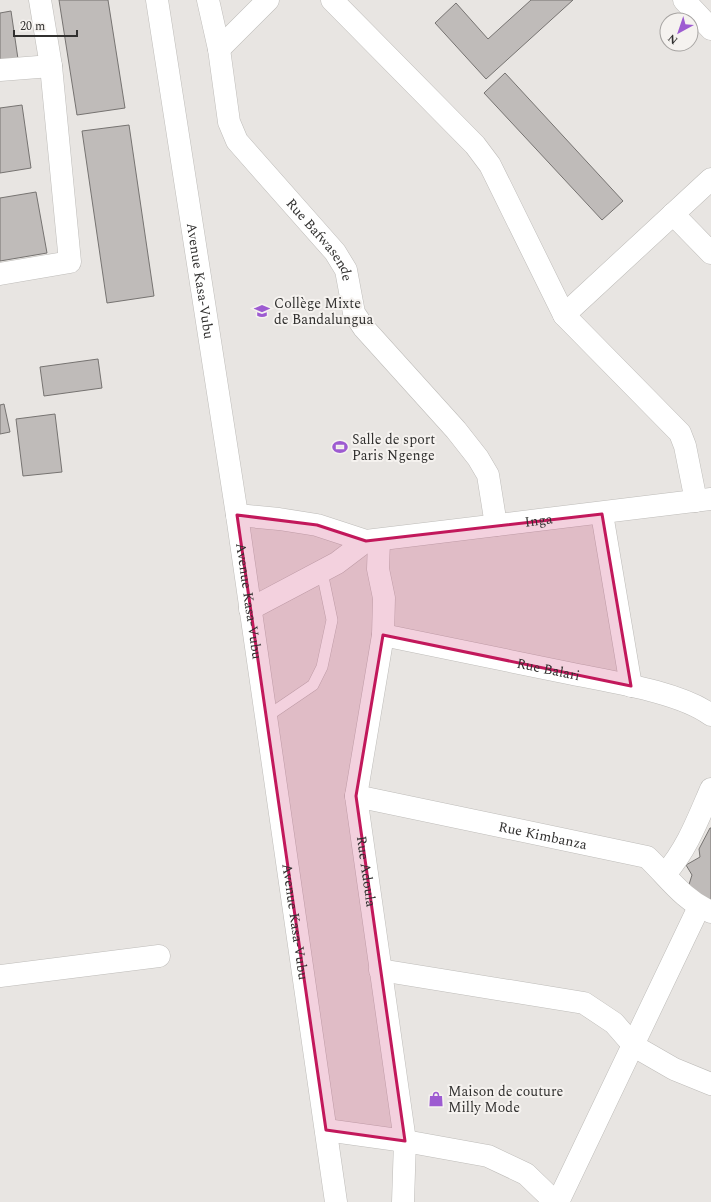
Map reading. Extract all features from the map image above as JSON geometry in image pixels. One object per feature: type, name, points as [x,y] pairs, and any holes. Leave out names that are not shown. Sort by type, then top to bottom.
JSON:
[{"type":"street","points":[[0,274],[70,262],[51,66],[40,0]]},
{"type":"street","name":"Avenue Kasa-Vubu","points":[[157,0],[237,515],[336,1202]]},
{"type":"street","name":"Rue Bafwasende","points":[[208,0],[219,49],[230,122],[237,141],[336,252],[346,270],[354,313],[364,328],[456,430],[478,458],[488,475],[496,525]]},
{"type":"street","points":[[219,49],[268,0]]},
{"type":"street","points":[[332,0],[475,145],[490,165],[564,315],[680,433],[703,500]]},
{"type":"street","points":[[684,0],[711,29]]},
{"type":"street","points":[[0,70],[51,66]]},
{"type":"street","points":[[564,315],[711,179]]},
{"type":"street","points":[[673,214],[711,254]]},
{"type":"street","name":"Inga","points":[[237,515],[279,518],[317,525],[372,541],[496,525],[602,514],[703,500]]},
{"type":"street","points":[[602,514],[631,686]]},
{"type":"street","name":"Inga","points":[[250,609],[322,572],[372,541]]},
{"type":"street","name":"Rue Adoula","points":[[372,541],[384,598],[383,635],[356,796],[405,1141],[403,1202]]},
{"type":"street","name":"Rue Balari","points":[[383,635],[631,686],[680,700],[701,708],[711,715]]},
{"type":"street","points":[[665,874],[678,859],[687,845],[711,789]]},
{"type":"street","name":"Rue Kimbanza","points":[[356,796],[646,857],[665,874],[674,888],[705,910]]},
{"type":"street","points":[[558,1202],[634,1046],[705,910]]},
{"type":"street","points":[[0,976],[158,956]]},
{"type":"street","points":[[380,970],[584,1003],[614,1023],[634,1046],[674,1069],[711,1084]]},
{"type":"street","points":[[326,1130],[405,1141],[488,1156],[526,1174],[555,1202]]},
{"type":"lane","points":[[266,717],[313,684],[322,667],[332,620],[322,572]]},
{"type":"highlighted area","points":[[602,514],[631,686],[383,635],[356,796],[405,1141],[326,1130],[237,515],[317,525],[366,541]]},
{"type":"building","points":[[59,0],[108,0],[125,108],[77,115]]},
{"type":"building","points":[[531,0],[573,0],[486,79],[435,23],[456,3],[488,39]]},
{"type":"building","points":[[11,11],[18,59],[0,62],[0,13]]},
{"type":"building","points":[[505,73],[623,201],[602,220],[484,93]]},
{"type":"building","points":[[22,105],[31,168],[0,173],[0,108]]},
{"type":"building","points":[[129,125],[154,296],[107,303],[82,131]]},
{"type":"building","points":[[36,192],[47,253],[0,261],[0,198]]},
{"type":"building","points":[[98,359],[102,388],[44,396],[40,367]]},
{"type":"building","points":[[4,404],[10,432],[0,434],[0,405]]},
{"type":"building","points":[[55,414],[62,472],[23,476],[16,419]]},
{"type":"building","points":[[710,828],[711,905],[686,894],[692,875],[686,865],[700,857],[699,849]]},
{"type":"place","name":"Collège Mixte de Bandalungua","points":[[262,311]]},
{"type":"place","name":"Salle de sport Paris Ngenge","points":[[340,447]]},
{"type":"place","name":"Maison de couture Milly Mode","points":[[436,1099]]}]
